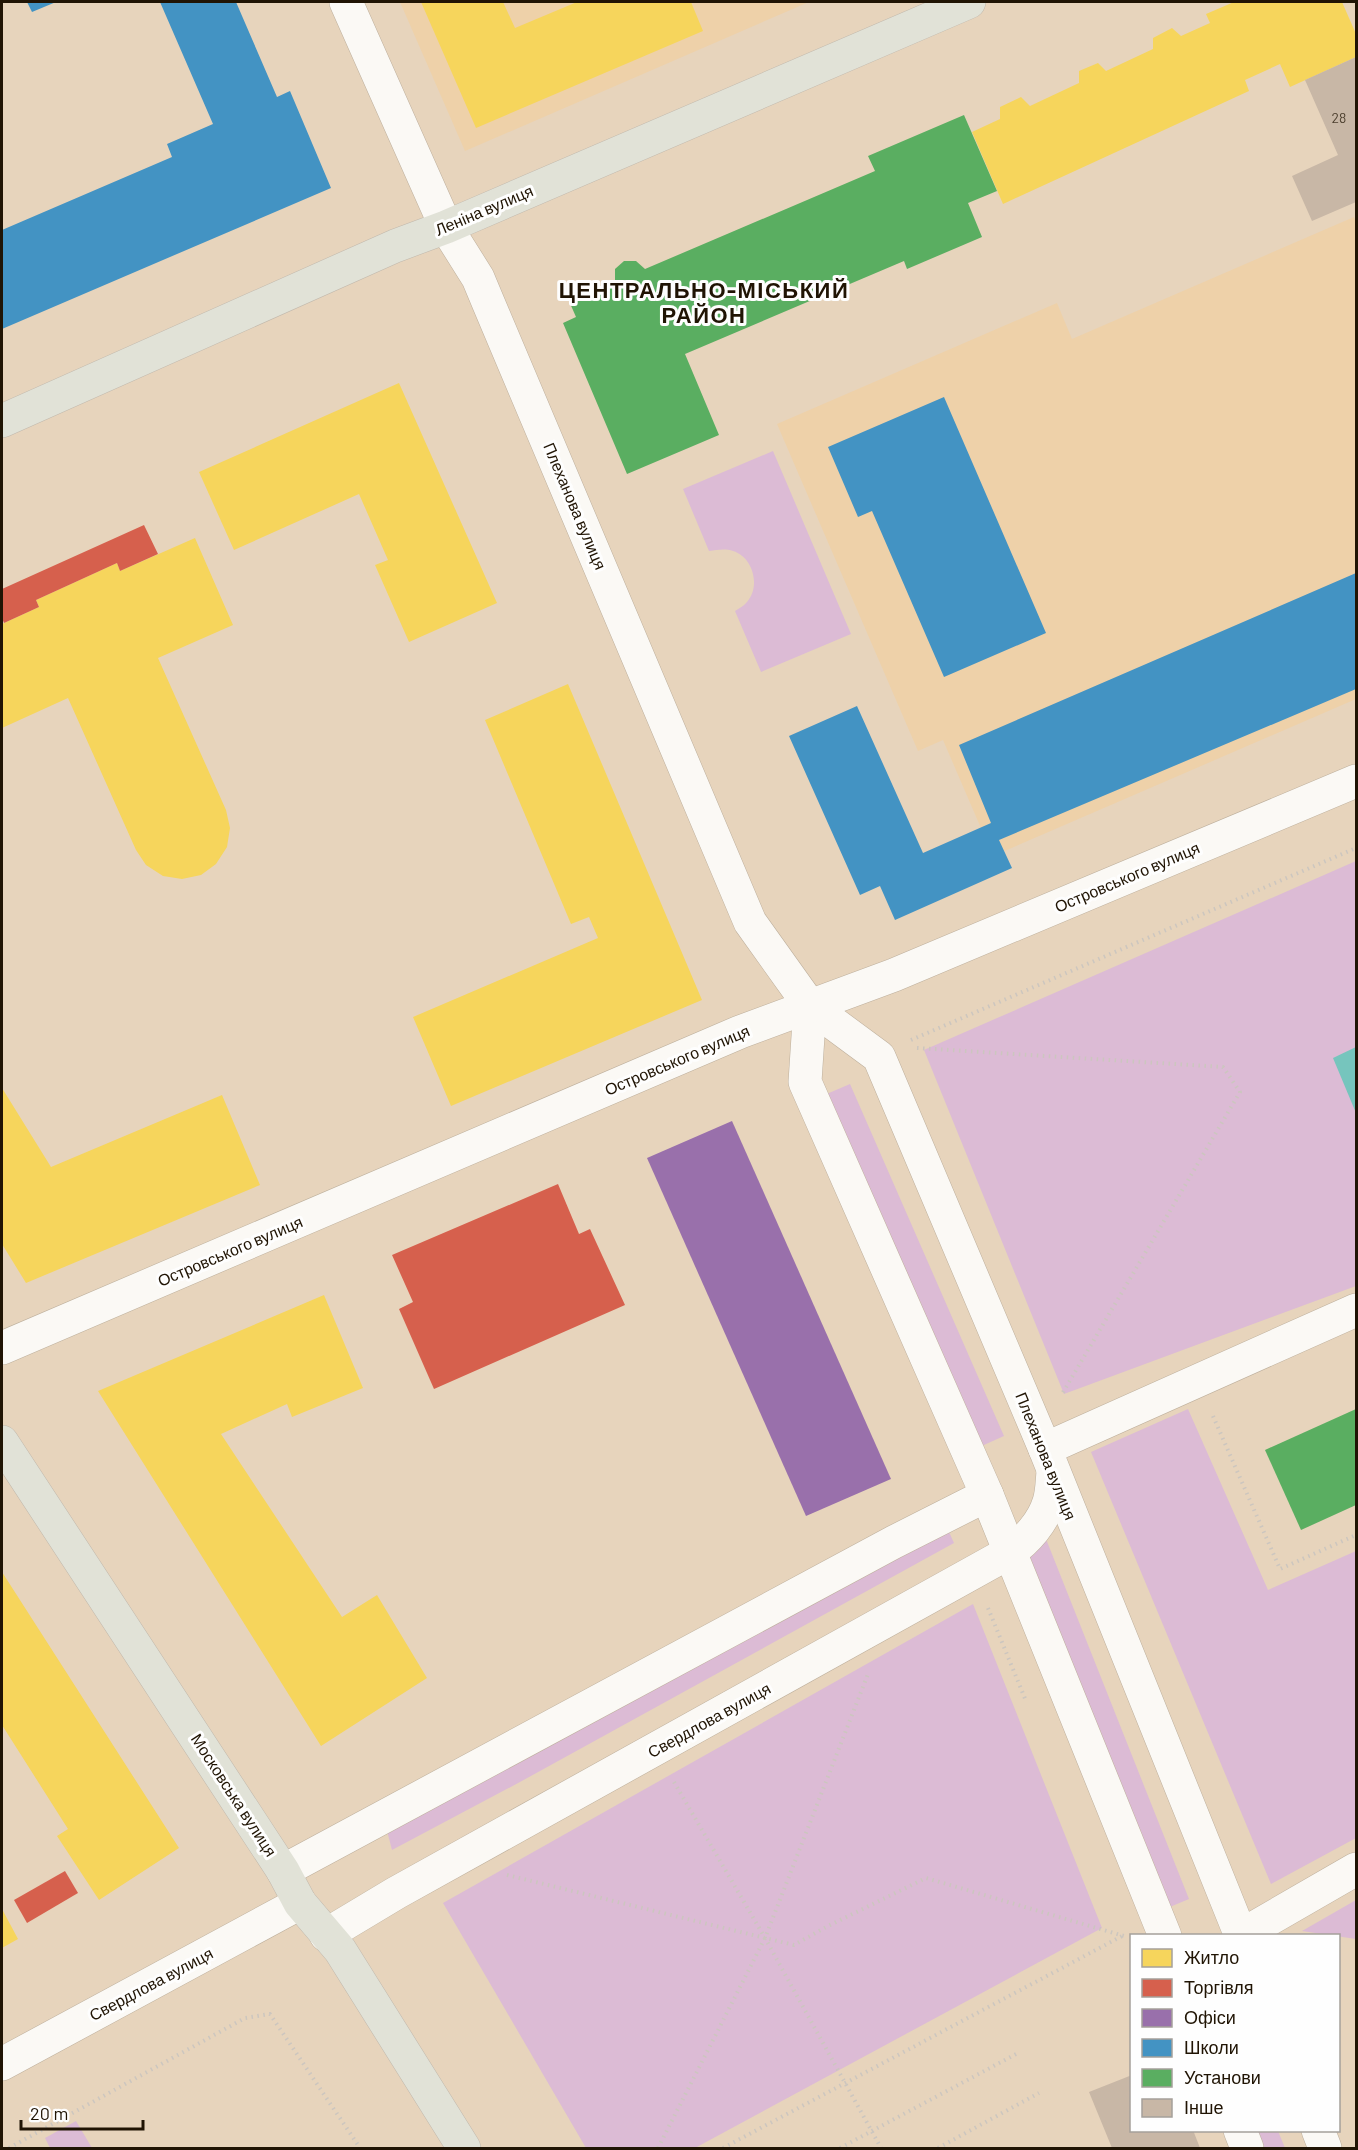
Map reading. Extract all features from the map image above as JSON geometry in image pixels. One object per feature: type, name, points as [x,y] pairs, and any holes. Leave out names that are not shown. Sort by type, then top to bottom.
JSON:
[{"type":"main road","name":"Леніна вулиця","points":[[2,421],[395,246],[446,227],[969,2]]},
{"type":"main road","name":"Московська вулиця","points":[[2,1442],[283,1871],[300,1903],[340,1950],[464,2148]]},
{"type":"street","name":"Плеханова вулиця","points":[[346,2],[446,227],[478,278],[750,922],[810,1006],[879,1057],[1049,1461],[1241,1934]]},
{"type":"street","name":"Островського вулиця","points":[[2,1348],[729,1037],[894,975],[1356,781]]},
{"type":"street","points":[[810,1006],[805,1082],[987,1495],[1165,1934]]},
{"type":"street","points":[[1049,1461],[1197,1380],[1356,1310]]},
{"type":"street","name":"Свердлова вулиця","points":[[326,1935],[406,1887],[1010,1552],[1030,1536],[1049,1503],[1049,1461]]},
{"type":"street","points":[[283,1871],[884,1547],[987,1495]]},
{"type":"street","points":[[1243,1934],[1356,1869]]},
{"type":"street","name":"Свердлова вулиця","points":[[2,2064],[300,1903]]},
{"type":"street","points":[[1241,2132],[1247,2148]]},
{"type":"street","points":[[1319,2132],[1325,2148]]},
{"type":"path","points":[[902,1044],[1356,848]]},
{"type":"path","points":[[913,1047],[924,1050],[1223,1067],[1240,1092],[1064,1394],[1057,1397]]},
{"type":"path","points":[[1197,1380],[1280,1569],[1356,1535]]},
{"type":"path","points":[[984,1600],[1029,1708]]},
{"type":"path","points":[[658,2148],[765,1938],[872,1665]]},
{"type":"path","points":[[669,1773],[765,1938],[881,2148]]},
{"type":"path","points":[[497,1872],[795,1945],[828,1926],[926,1878],[1124,1936]]},
{"type":"path","points":[[1120,1927],[1124,1936]]},
{"type":"path","points":[[723,2148],[1124,1936]]},
{"type":"path","points":[[9,2148],[244,2018],[270,2014],[360,2148]]},
{"type":"path","points":[[840,2148],[1018,2054]]},
{"type":"path","points":[[938,2148],[1039,2093]]},
{"type":"shaded area","points":[[400,2],[809,2],[465,151]]},
{"type":"shaded area","points":[[1354,217],[1356,222],[1356,699],[993,856],[943,740],[918,751],[777,424],[1057,303],[1072,339]]},
{"type":"shaded area","points":[[773,451],[851,634],[761,672],[735,611],[746,603],[751,595],[754,588],[753,573],[746,559],[740,554],[724,549],[709,551],[683,489]]},
{"type":"shaded area","points":[[1356,861],[1356,1286],[1064,1394],[924,1050]]},
{"type":"shaded area","points":[[850,1084],[1004,1436],[975,1449],[822,1096]]},
{"type":"shaded area","points":[[1188,1409],[1268,1590],[1356,1551],[1356,1838],[1271,1884],[1091,1452]]},
{"type":"shaded area","points":[[945,1523],[954,1543],[392,1850],[385,1823]]},
{"type":"shaded area","points":[[1046,1539],[1189,1899],[1165,1909],[1024,1561]]},
{"type":"shaded area","points":[[973,1604],[1102,1928],[695,2148],[586,2148],[443,1903]]},
{"type":"shaded area","points":[[1356,1900],[1356,1939],[1340,1937],[1340,1934],[1302,1931]]},
{"type":"shaded area","points":[[76,2121],[92,2148],[50,2148],[45,2138]]},
{"type":"shaded area","points":[[1244,2132],[1278,2132],[1285,2148],[1250,2148]]},
{"type":"water","points":[[1356,1047],[1356,1113],[1333,1058]]},
{"type":"building: Житло","points":[[421,2],[503,2],[515,28],[577,2],[691,2],[703,31],[476,128]]},
{"type":"building: Житло","points":[[1234,2],[1342,2],[1356,34],[1356,57],[1290,87],[1280,64],[1245,80],[1249,91],[1003,204],[972,132],[1000,119],[1000,107],[1021,97],[1030,106],[1079,83],[1079,71],[1098,63],[1106,71],[1153,49],[1153,38],[1172,28],[1181,36],[1210,23],[1206,14]]},
{"type":"building: Житло","points":[[399,383],[497,603],[409,642],[375,565],[388,560],[359,494],[234,550],[199,472]]},
{"type":"building: Житло","points":[[195,538],[233,625],[158,658],[226,810],[230,828],[227,847],[216,864],[201,875],[182,879],[163,876],[146,865],[136,850],[68,698],[2,728],[2,624],[39,607],[36,600],[117,563],[120,571]]},
{"type":"building: Житло","points":[[568,684],[702,1000],[451,1106],[413,1017],[598,938],[589,917],[571,924],[485,720]]},
{"type":"building: Житло","points":[[2,1088],[51,1167],[222,1095],[260,1185],[26,1283],[2,1244]]},
{"type":"building: Житло","points":[[324,1295],[363,1388],[292,1417],[287,1404],[221,1434],[342,1617],[377,1595],[427,1678],[321,1746],[98,1391]]},
{"type":"building: Житло","points":[[2,1572],[179,1848],[99,1900],[57,1836],[68,1829],[2,1725]]},
{"type":"building: Житло","points":[[2,1909],[18,1939],[2,1948]]},
{"type":"building: Торгівля","points":[[144,525],[158,554],[120,571],[117,563],[36,600],[39,607],[4,623],[2,589]]},
{"type":"building: Торгівля","points":[[558,1184],[579,1234],[590,1229],[625,1305],[434,1389],[399,1309],[413,1302],[392,1255]]},
{"type":"building: Торгівля","points":[[65,1871],[78,1893],[27,1923],[14,1900]]},
{"type":"building: Офіси","points":[[732,1121],[891,1479],[806,1516],[647,1158]]},
{"type":"building: Школи","points":[[27,2],[56,2],[32,12]]},
{"type":"building: Школи","points":[[160,2],[236,2],[277,97],[290,91],[331,188],[2,329],[2,230],[172,157],[167,144],[213,124]]},
{"type":"building: Школи","points":[[944,397],[1046,633],[944,677],[872,511],[858,517],[828,447]]},
{"type":"building: Школи","points":[[1356,573],[1356,689],[999,840],[1012,868],[895,920],[880,886],[860,895],[789,736],[857,706],[923,853],[991,823],[959,745]]},
{"type":"building: Установи","points":[[964,115],[997,191],[968,203],[982,237],[907,269],[904,261],[685,354],[719,435],[627,474],[563,323],[576,317],[569,301],[615,282],[615,269],[624,261],[636,261],[645,269],[875,171],[868,156]]},
{"type":"building: Установи","points":[[1356,1409],[1356,1505],[1301,1530],[1265,1450]]},
{"type":"building: Інше","points":[[1356,57],[1356,202],[1312,221],[1292,176],[1338,155],[1305,80]]},
{"type":"building: Інше","points":[[1130,2076],[1130,2132],[1194,2132],[1200,2148],[1112,2148],[1089,2092]]},
{"type":"district","name":"ЦЕНТРАЛЬНО-МІСЬКИЙ РАЙОН","points":[[704,302]]}]
